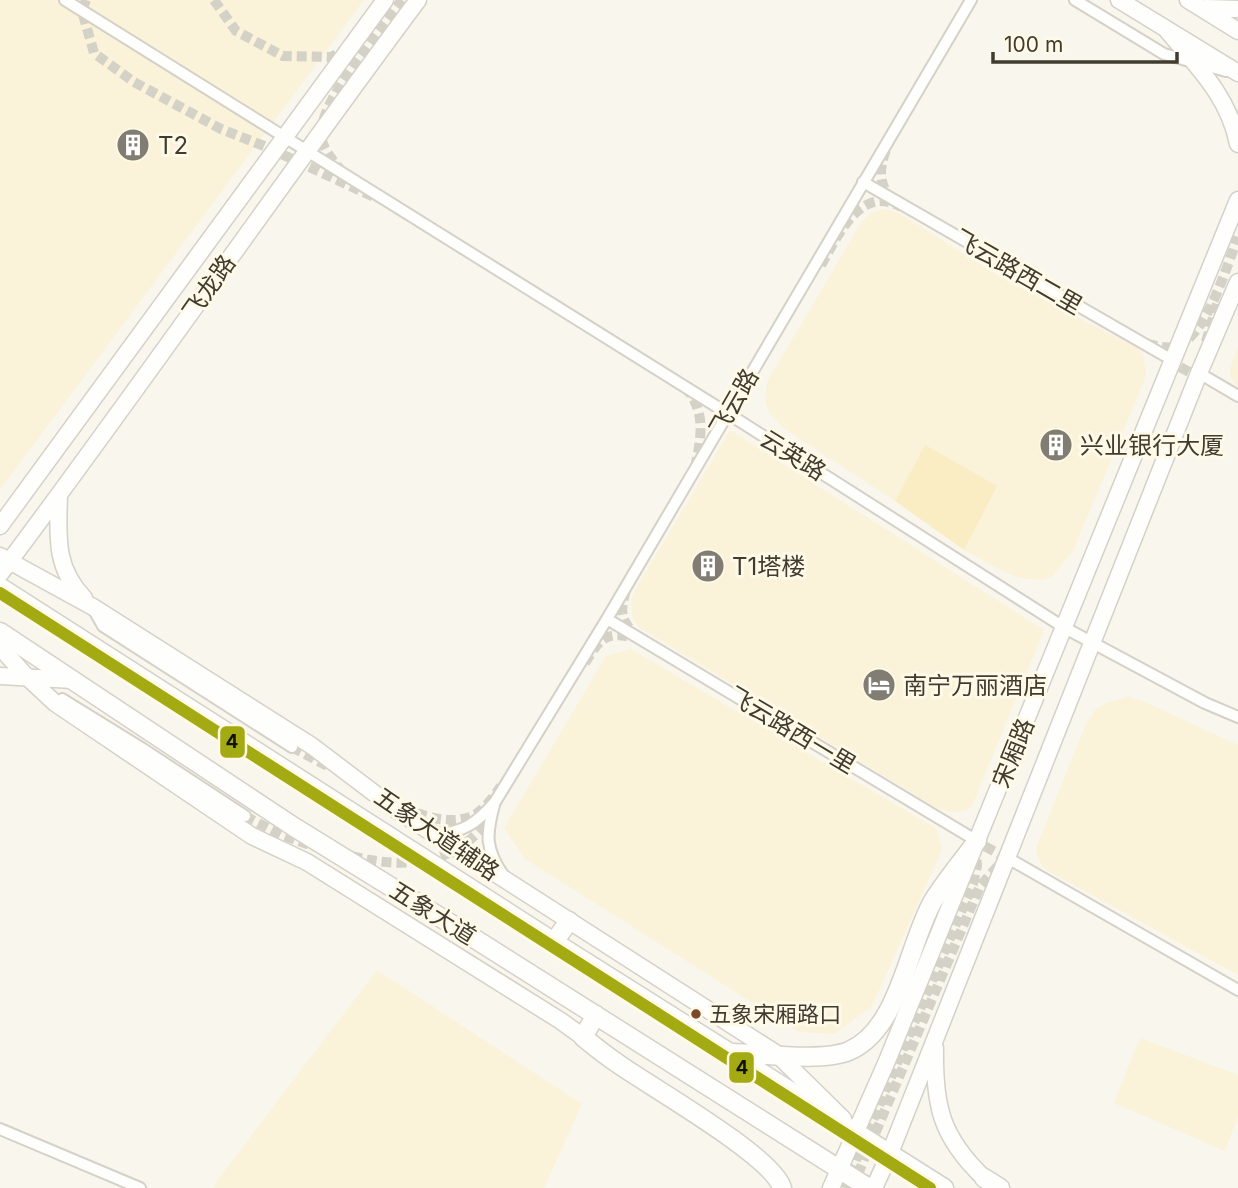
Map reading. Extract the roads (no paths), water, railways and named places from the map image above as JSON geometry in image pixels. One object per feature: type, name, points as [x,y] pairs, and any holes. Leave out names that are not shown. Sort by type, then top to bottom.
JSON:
[{"type":"main road","name":"五象大道","points":[[0,587],[944,1188]]},
{"type":"main road","name":"五象大道","points":[[0,632],[294,827],[871,1188]]},
{"type":"main road","points":[[731,1053],[825,1057],[848,1051],[867,1041],[888,1012],[933,902],[977,841]]},
{"type":"main road","points":[[554,942],[569,921]]},
{"type":"main road","points":[[596,1015],[583,1037],[756,1157],[781,1183],[782,1188]]},
{"type":"main road","points":[[984,1178],[1000,1188]]},
{"type":"street","name":"云英路","points":[[65,0],[727,413],[1065,628],[1205,703],[1238,717]]},
{"type":"street","name":"飞龙路","points":[[0,526],[385,0]]},
{"type":"street","name":"飞龙路","points":[[3,564],[59,494],[171,342],[305,151],[418,0]]},
{"type":"street","name":"飞云路","points":[[435,834],[454,833],[470,825],[482,817],[495,802],[607,619],[971,0]]},
{"type":"street","points":[[1075,0],[1164,54],[1238,74]]},
{"type":"street","points":[[1119,0],[1238,74]]},
{"type":"street","points":[[1195,4],[1228,6],[1238,24]]},
{"type":"street","points":[[1195,4],[1238,31]]},
{"type":"street","points":[[1165,28],[1223,100],[1234,124],[1238,144]]},
{"type":"street","name":"飞云路西二里","points":[[863,182],[1174,361]]},
{"type":"street","name":"宋厢路","points":[[831,1188],[857,1132],[1065,628],[1238,200]]},
{"type":"street","name":"宋厢路","points":[[871,1188],[890,1153],[1199,373],[1238,282]]},
{"type":"street","points":[[1220,324],[1238,304]]},
{"type":"street","points":[[1199,373],[1238,396]]},
{"type":"street","points":[[59,494],[58,539],[61,565],[74,588],[93,607],[103,625],[292,747]]},
{"type":"street","name":"五象大道辅路","points":[[3,564],[93,607],[312,746],[395,809],[777,1054],[857,1132]]},
{"type":"street","name":"飞云路西一里","points":[[607,619],[977,841]]},
{"type":"street","points":[[0,647],[55,703],[252,836],[307,862],[583,1037]]},
{"type":"street","points":[[0,676],[73,680]]},
{"type":"street","points":[[27,677],[143,748],[245,816]]},
{"type":"street","name":"飞云路","points":[[495,802],[487,839],[492,859],[507,881]]},
{"type":"street","points":[[1006,857],[1238,990]]},
{"type":"street","points":[[935,1038],[938,1105],[949,1135],[966,1160],[984,1178]]},
{"type":"street","points":[[0,1129],[140,1188]]},
{"type":"tunnel","points":[[86,0],[82,11],[94,53],[134,82],[221,129],[374,197]]},
{"type":"tunnel","points":[[214,0],[236,31],[283,56],[331,57],[346,49]]},
{"type":"tunnel","points":[[343,173],[328,154],[322,141],[322,127],[327,109],[365,48],[402,0]]},
{"type":"tunnel","points":[[886,150],[881,176],[884,188],[892,199]]},
{"type":"tunnel","points":[[821,265],[843,228],[862,208],[873,202],[886,201],[901,207]]},
{"type":"tunnel","points":[[1147,344],[1163,347],[1179,345],[1199,327],[1215,297],[1238,237]]},
{"type":"tunnel","points":[[1206,342],[1217,304]]},
{"type":"tunnel","points":[[1167,360],[1202,379]]},
{"type":"tunnel","points":[[685,387],[697,406],[701,426],[695,468]]},
{"type":"tunnel","points":[[626,590],[622,613],[633,632]]},
{"type":"tunnel","points":[[585,663],[605,638],[618,635],[636,638]]},
{"type":"tunnel","points":[[292,747],[331,768]]},
{"type":"tunnel","points":[[403,807],[438,819],[457,820],[482,810],[501,786]]},
{"type":"tunnel","points":[[352,856],[392,863],[430,859],[464,844],[492,814]]},
{"type":"tunnel","points":[[245,816],[281,835],[316,847]]},
{"type":"tunnel","points":[[972,839],[1010,860]]},
{"type":"tunnel","points":[[844,1188],[973,884],[977,866],[976,849]]},
{"type":"tunnel","points":[[852,1188],[980,886],[997,867],[1005,866]]},
{"type":"place","name":"T2","points":[[133,145]]},
{"type":"place","name":"兴业银行大厦","points":[[1056,445]]},
{"type":"place","name":"T1塔楼","points":[[708,566]]},
{"type":"place","name":"南宁万丽酒店","points":[[879,685]]},
{"type":"place","name":"五象宋厢路口","points":[[696,1014]]}]
